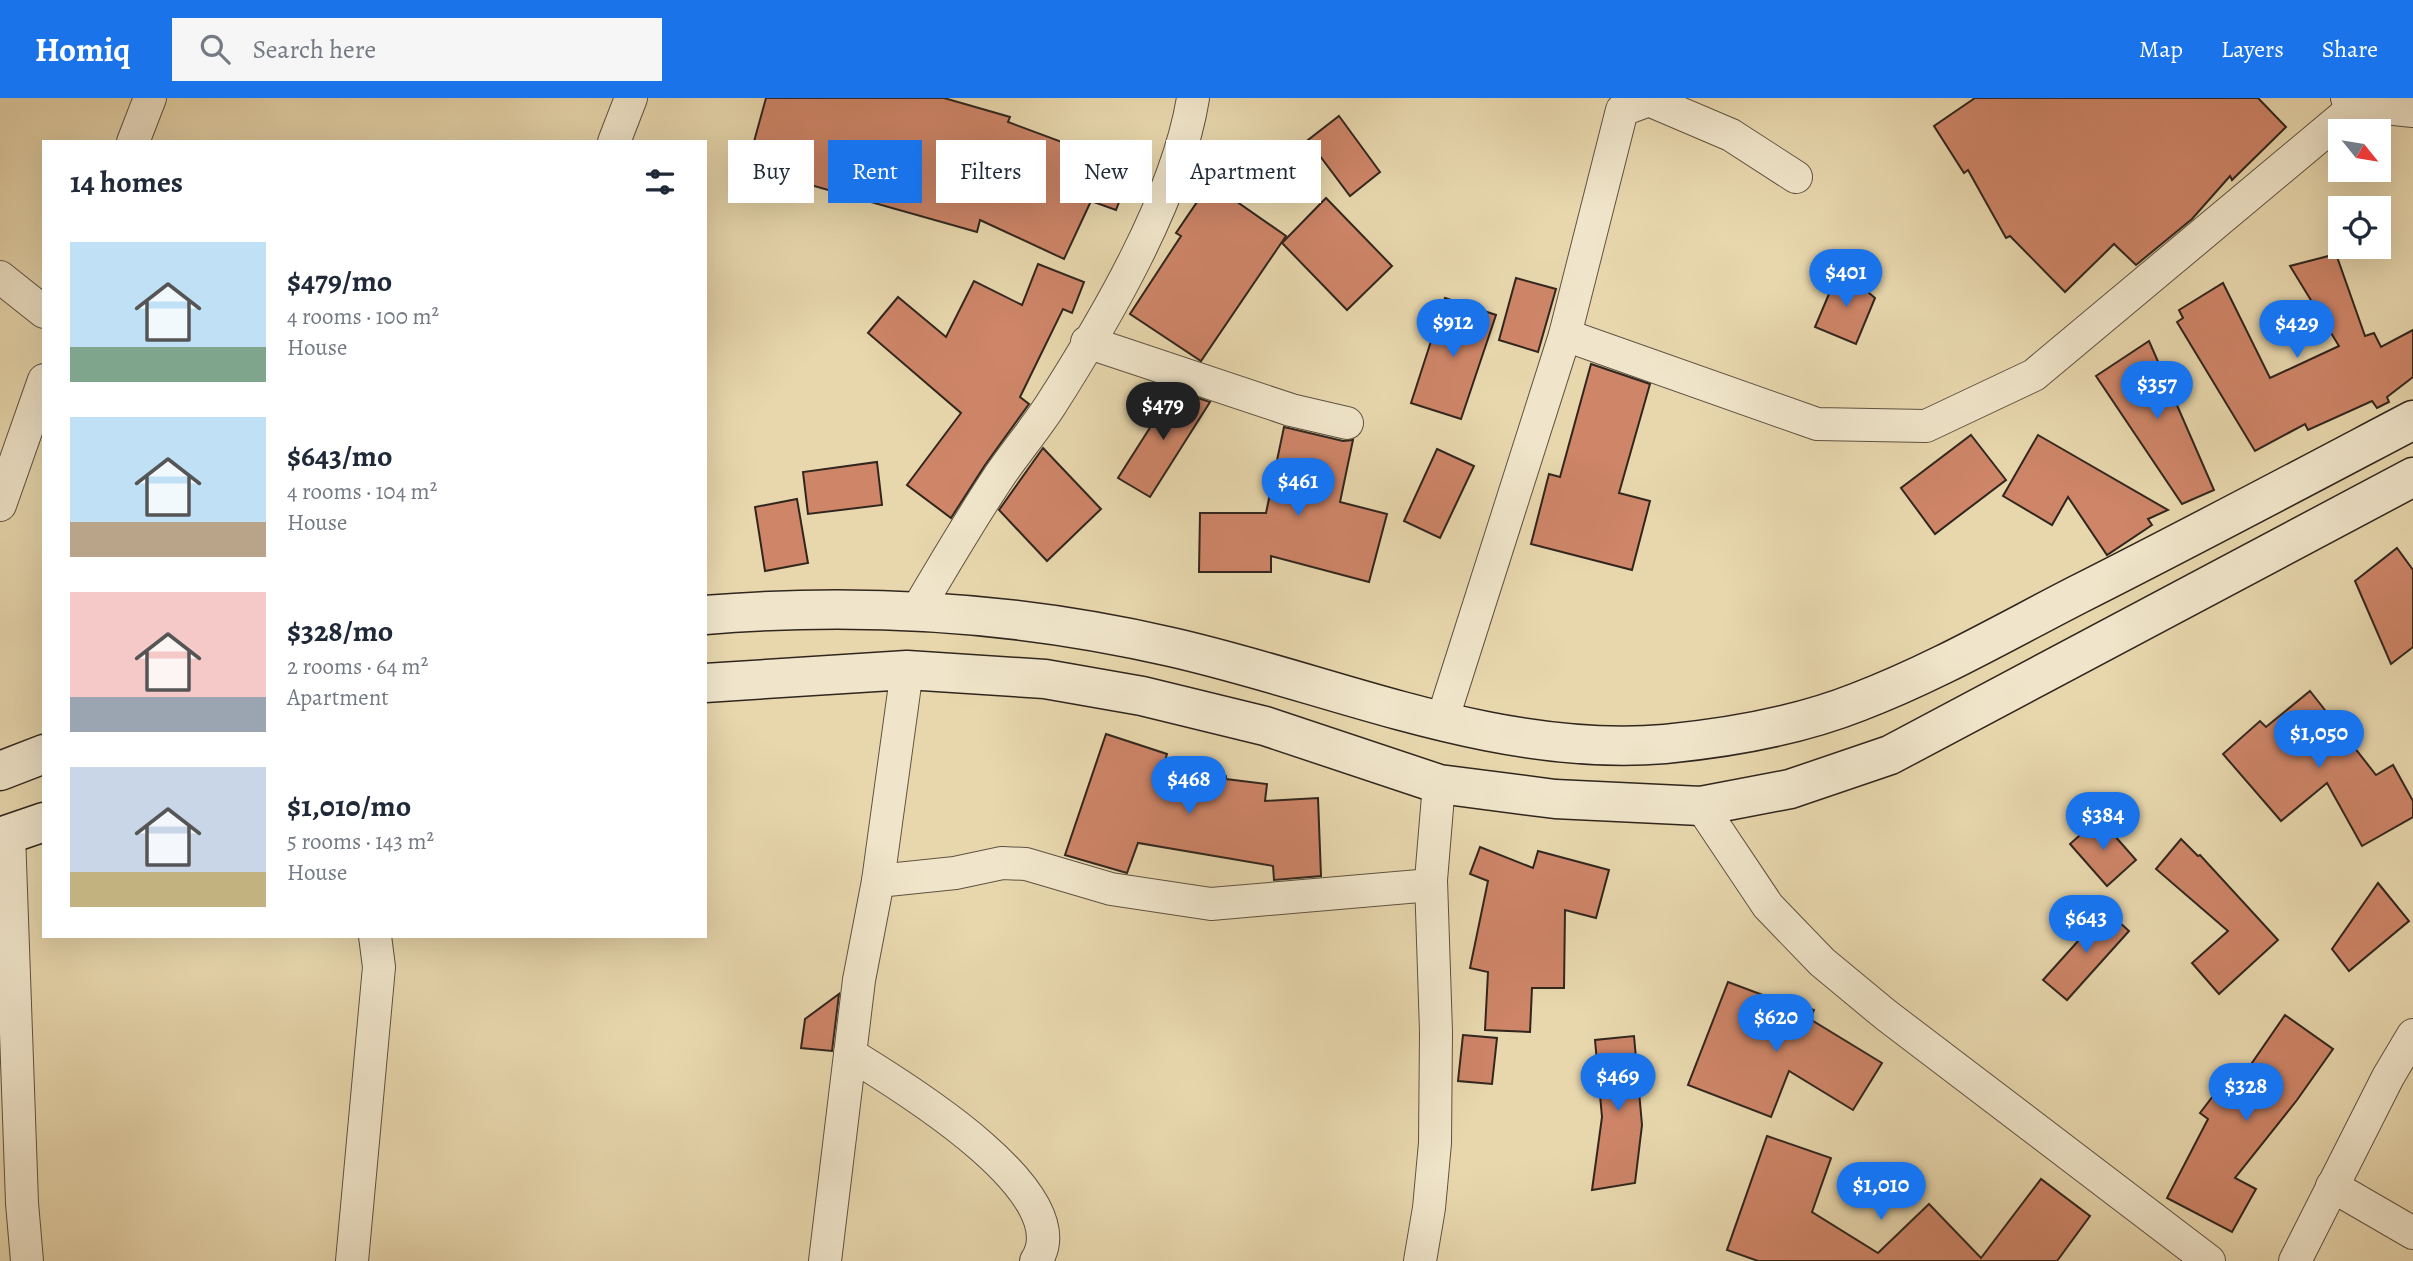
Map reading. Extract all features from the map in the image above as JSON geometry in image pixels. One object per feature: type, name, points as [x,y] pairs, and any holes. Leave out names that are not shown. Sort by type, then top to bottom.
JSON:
[{"type":"main road","points":[[707,615],[747,611],[916,612],[998,617],[1170,647],[1442,720],[1524,739],[1662,744],[1745,733],[1854,704],[1925,673],[2264,500],[2413,420]]},
{"type":"main road","points":[[707,683],[907,670],[1045,679],[1142,696],[1265,726],[1439,784],[1555,799],[1702,806],[1790,789],[1890,755],[2413,477]]},
{"type":"main road","points":[[2007,631],[2031,679]]},
{"type":"main road","points":[[0,771],[42,755]]},
{"type":"main road","points":[[4,836],[42,822]]},
{"type":"street","points":[[134,140],[150,98]]},
{"type":"street","points":[[615,140],[631,98]]},
{"type":"street","points":[[916,612],[968,524],[1049,407],[1122,283],[1170,185],[1187,133],[1194,98]]},
{"type":"street","points":[[1442,720],[1565,335],[1622,110],[1649,100],[1731,135],[1796,177]]},
{"type":"street","points":[[1565,335],[1817,424],[1926,426],[2034,375],[2352,102],[2413,111]]},
{"type":"street","points":[[0,278],[42,311]]},
{"type":"street","points":[[1087,342],[1290,410],[1347,423]]},
{"type":"street","points":[[0,505],[42,386]]},
{"type":"street","points":[[825,1261],[859,980],[878,881],[907,670]]},
{"type":"street","points":[[1420,1261],[1429,1208],[1435,1143],[1436,1032],[1431,886],[1439,784]]},
{"type":"street","points":[[1702,806],[1735,852],[1768,906],[1822,962],[1897,1023],[2209,1261]]},
{"type":"street","points":[[4,836],[27,1261]]},
{"type":"street","points":[[878,881],[955,873],[1002,863],[1026,864],[1111,889],[1211,904],[1431,886]]},
{"type":"street","points":[[352,1261],[379,967],[375,938]]},
{"type":"street","points":[[379,967],[390,938]]},
{"type":"street","points":[[2295,1261],[2388,1077],[2413,1035]]},
{"type":"street","points":[[850,1054],[954,1122],[1025,1193],[1042,1221],[1044,1236],[1041,1253],[1036,1261]]},
{"type":"street","points":[[2332,1186],[2413,1233]]},
{"type":"building","points":[[766,98],[944,98],[1010,117],[1008,122],[1060,141],[1060,203],[1090,203],[1064,259],[980,220],[977,232],[874,203],[922,203],[922,140],[828,140],[828,190],[814,186],[814,140],[754,140]]},
{"type":"building","points":[[1975,98],[2258,98],[2286,127],[2232,180],[2230,176],[2192,219],[2136,265],[2114,244],[2065,292],[2010,236],[2006,238],[1968,170],[1964,173],[1934,126]]},
{"type":"building","points":[[1339,116],[1380,172],[1350,196],[1321,157],[1321,140],[1308,140]]},
{"type":"building","points":[[1326,198],[1392,266],[1347,310],[1282,243]]},
{"type":"building","points":[[1097,203],[1119,203],[1116,210]]},
{"type":"building","points":[[1196,203],[1239,203],[1286,236],[1201,361],[1130,314],[1181,236],[1176,233]]},
{"type":"building","points":[[2328,256],[2328,259],[2338,259],[2365,336],[2374,333],[2381,347],[2413,330],[2413,377],[2387,397],[2389,402],[2377,408],[2372,401],[2308,430],[2305,424],[2255,451],[2177,322],[2183,318],[2179,310],[2223,283],[2270,378],[2339,346],[2290,266]]},
{"type":"building","points":[[1038,264],[1084,282],[1072,313],[1063,309],[1020,397],[1029,404],[951,518],[907,485],[961,413],[868,333],[898,297],[946,337],[974,281],[1022,305]]},
{"type":"building","points":[[1840,268],[1875,298],[1856,344],[1815,327]]},
{"type":"building","points":[[1516,278],[1556,289],[1538,352],[1499,340]]},
{"type":"building","points":[[1445,298],[1496,315],[1461,419],[1411,403]]},
{"type":"building","points":[[2149,341],[2214,490],[2182,504],[2096,376]]},
{"type":"building","points":[[1591,364],[1650,384],[1619,493],[1650,501],[1632,570],[1531,544],[1549,474],[1560,477]]},
{"type":"building","points":[[1174,390],[1210,402],[1150,497],[1118,478]]},
{"type":"building","points":[[1284,427],[1343,441],[1353,440],[1340,502],[1387,514],[1369,582],[1271,556],[1271,572],[1199,572],[1200,513],[1266,513]]},
{"type":"building","points":[[1971,435],[2006,480],[1935,534],[1901,488]]},
{"type":"building","points":[[2038,435],[2168,510],[2148,519],[2152,525],[2107,555],[2068,497],[2052,525],[2003,496]]},
{"type":"building","points":[[1043,448],[1101,509],[1047,561],[999,510]]},
{"type":"building","points":[[1437,449],[1474,466],[1440,538],[1404,521]]},
{"type":"building","points":[[877,462],[882,505],[808,514],[803,472]]},
{"type":"building","points":[[797,499],[808,563],[765,571],[755,507]]},
{"type":"building","points":[[2397,548],[2413,570],[2413,647],[2391,664],[2355,581]]},
{"type":"building","points":[[2310,691],[2376,775],[2393,765],[2413,801],[2413,817],[2362,846],[2327,783],[2281,821],[2223,754],[2260,721],[2266,727]]},
{"type":"building","points":[[1106,734],[1167,754],[1164,764],[1226,776],[1226,779],[1267,784],[1265,801],[1318,798],[1321,876],[1274,880],[1273,866],[1138,843],[1127,873],[1065,855]]},
{"type":"building","points":[[2099,818],[2136,860],[2107,886],[2070,844]]},
{"type":"building","points":[[2181,839],[2200,855],[2278,940],[2219,994],[2192,963],[2228,931],[2156,869]]},
{"type":"building","points":[[1480,847],[1533,868],[1538,851],[1609,870],[1596,918],[1565,910],[1564,988],[1532,988],[1530,1032],[1485,1030],[1488,972],[1470,968],[1488,881],[1470,874]]},
{"type":"building","points":[[2378,883],[2409,921],[2349,971],[2332,949]]},
{"type":"building","points":[[2106,910],[2129,931],[2067,1000],[2043,980]]},
{"type":"building","points":[[1728,982],[1776,1000],[1778,996],[1814,1010],[1810,1019],[1882,1063],[1853,1110],[1789,1071],[1771,1117],[1688,1085]]},
{"type":"building","points":[[839,994],[832,1051],[801,1048],[805,1019]]},
{"type":"building","points":[[2285,1015],[2333,1049],[2297,1100],[2235,1178],[2256,1189],[2232,1232],[2167,1198],[2208,1119],[2200,1113],[2236,1066],[2245,1073]]},
{"type":"building","points":[[1463,1035],[1497,1038],[1492,1084],[1458,1081]]},
{"type":"building","points":[[1634,1036],[1642,1125],[1635,1183],[1592,1190],[1602,1117],[1595,1040]]},
{"type":"building","points":[[1767,1136],[1831,1158],[1812,1212],[1878,1253],[1929,1204],[1981,1258],[2041,1179],[2090,1216],[2057,1261],[1758,1261],[1727,1250]]}]
